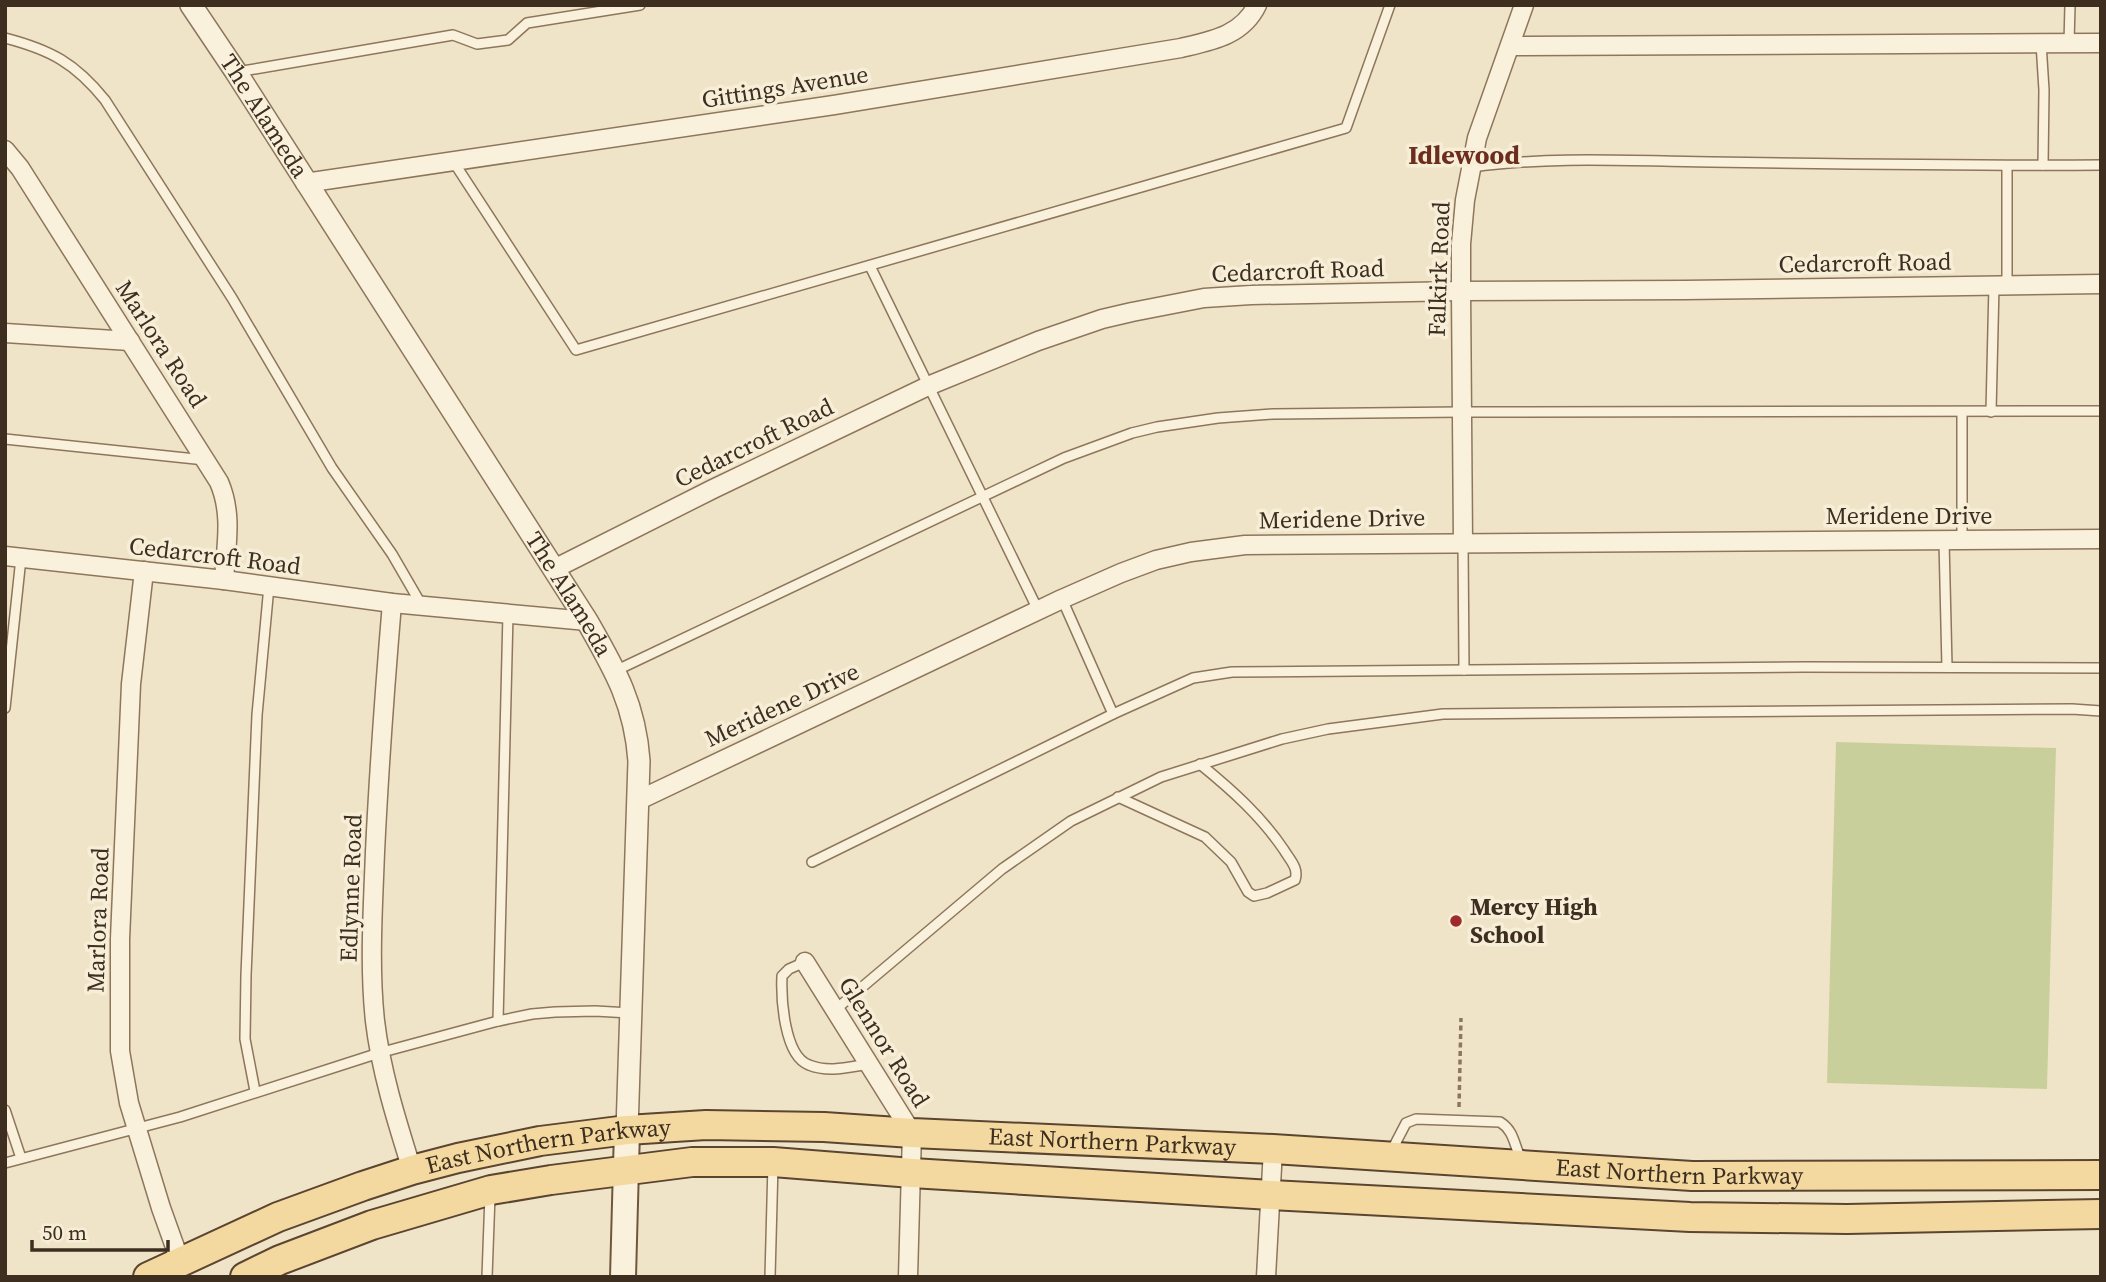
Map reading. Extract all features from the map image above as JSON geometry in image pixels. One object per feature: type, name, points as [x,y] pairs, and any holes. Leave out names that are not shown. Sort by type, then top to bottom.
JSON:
[{"type":"main road","name":"East Northern Parkway","points":[[148,1277],[278,1217],[412,1170],[509,1147],[627,1130],[706,1125],[860,1128],[912,1133],[1273,1149],[1692,1177],[2101,1175]]},
{"type":"main road","name":"The Alameda","points":[[623,1277],[627,1130]]},
{"type":"main road","name":"East Northern Parkway","points":[[245,1277],[372,1224],[491,1190],[692,1163],[774,1162],[1270,1195],[1690,1217],[1860,1219],[2101,1214]]},
{"type":"street","name":"The Alameda","points":[[191,5],[587,621],[615,671],[630,708],[638,739],[639,800],[627,1130]]},
{"type":"street","name":"Gittings Avenue","points":[[305,183],[834,105],[1181,48],[1230,34],[1244,24],[1257,5]]},
{"type":"street","name":"Falkirk Road","points":[[1463,543],[1461,244],[1470,167],[1477,138],[1524,5]]},
{"type":"street","points":[[1510,46],[2101,43]]},
{"type":"street","name":"Marlora Road","points":[[5,150],[206,460],[224,494],[229,512],[224,580]]},
{"type":"street","name":"Cedarcroft Road","points":[[554,569],[928,386],[1006,353],[1102,319],[1204,298],[1461,291],[2101,284]]},
{"type":"street","points":[[5,333],[130,341]]},
{"type":"street","name":"Meridene Drive","points":[[639,800],[1062,599],[1156,560],[1191,552],[1245,545],[2101,539]]},
{"type":"street","name":"Cedarcroft Road","points":[[13,557],[224,580],[392,603],[587,621]]},
{"type":"street","name":"Marlora Road","points":[[144,571],[131,684],[120,1051],[123,1075],[137,1129],[180,1261]]},
{"type":"street","name":"Edlynne Road","points":[[392,603],[379,779],[373,980],[380,1053],[412,1170]]},
{"type":"street","name":"Glennor Road","points":[[805,962],[912,1133],[908,1277]]},
{"type":"street","points":[[1266,1277],[1273,1149]]},
{"type":"lane","points":[[236,72],[453,35],[477,44],[508,40],[527,23],[640,5]]},
{"type":"lane","points":[[453,161],[576,350],[1346,128],[1390,5]]},
{"type":"lane","points":[[2070,5],[2070,43]]},
{"type":"lane","points":[[5,38],[57,55],[82,74],[105,100],[232,298],[332,468],[392,554],[422,606]]},
{"type":"lane","points":[[2041,43],[2044,90],[2043,165]]},
{"type":"lane","points":[[1470,167],[1494,163],[1592,160],[2101,165]]},
{"type":"lane","points":[[1991,412],[2007,166]]},
{"type":"lane","points":[[870,266],[1038,610]]},
{"type":"lane","points":[[615,671],[1064,458],[1132,433],[1157,427],[1218,418],[1273,414],[2101,411]]},
{"type":"lane","points":[[1947,667],[1962,413]]},
{"type":"lane","points":[[5,439],[206,460]]},
{"type":"lane","points":[[1463,543],[1464,670]]},
{"type":"lane","points":[[5,708],[13,557]]},
{"type":"lane","points":[[255,1091],[245,1039],[245,985],[257,715],[269,586]]},
{"type":"lane","points":[[1062,599],[1113,714]]},
{"type":"lane","points":[[498,1021],[508,614]]},
{"type":"lane","points":[[812,862],[1113,714],[1193,678],[1209,675],[1232,672],[1464,670],[2101,668]]},
{"type":"lane","points":[[835,1010],[1002,869],[1071,821],[1161,777],[1282,739],[1328,729],[1443,714],[2072,709],[2101,711]]},
{"type":"lane","points":[[1118,797],[1205,837],[1231,862],[1248,892],[1254,896],[1296,880],[1296,869],[1268,826],[1237,794],[1200,764]]},
{"type":"lane","points":[[805,962],[782,975],[784,1017],[793,1049],[806,1064],[823,1069],[869,1063]]},
{"type":"lane","points":[[5,1163],[180,1117],[380,1053],[498,1021],[555,1012],[631,1014]]},
{"type":"lane","points":[[5,1110],[21,1158]]},
{"type":"lane","points":[[1382,1156],[1393,1148],[1406,1123],[1416,1119],[1500,1122],[1513,1136],[1524,1165]]},
{"type":"lane","points":[[771,1277],[774,1162]]},
{"type":"lane","points":[[487,1277],[491,1190]]},
{"type":"path","points":[[1459,1111],[1461,1018]]},
{"type":"green space","points":[[1836,742],[2056,748],[2047,1089],[1827,1083]]},
{"type":"place","name":"Mercy High School","points":[[1456,921]]},
{"type":"district","name":"Idlewood","points":[[1464,155]]}]
